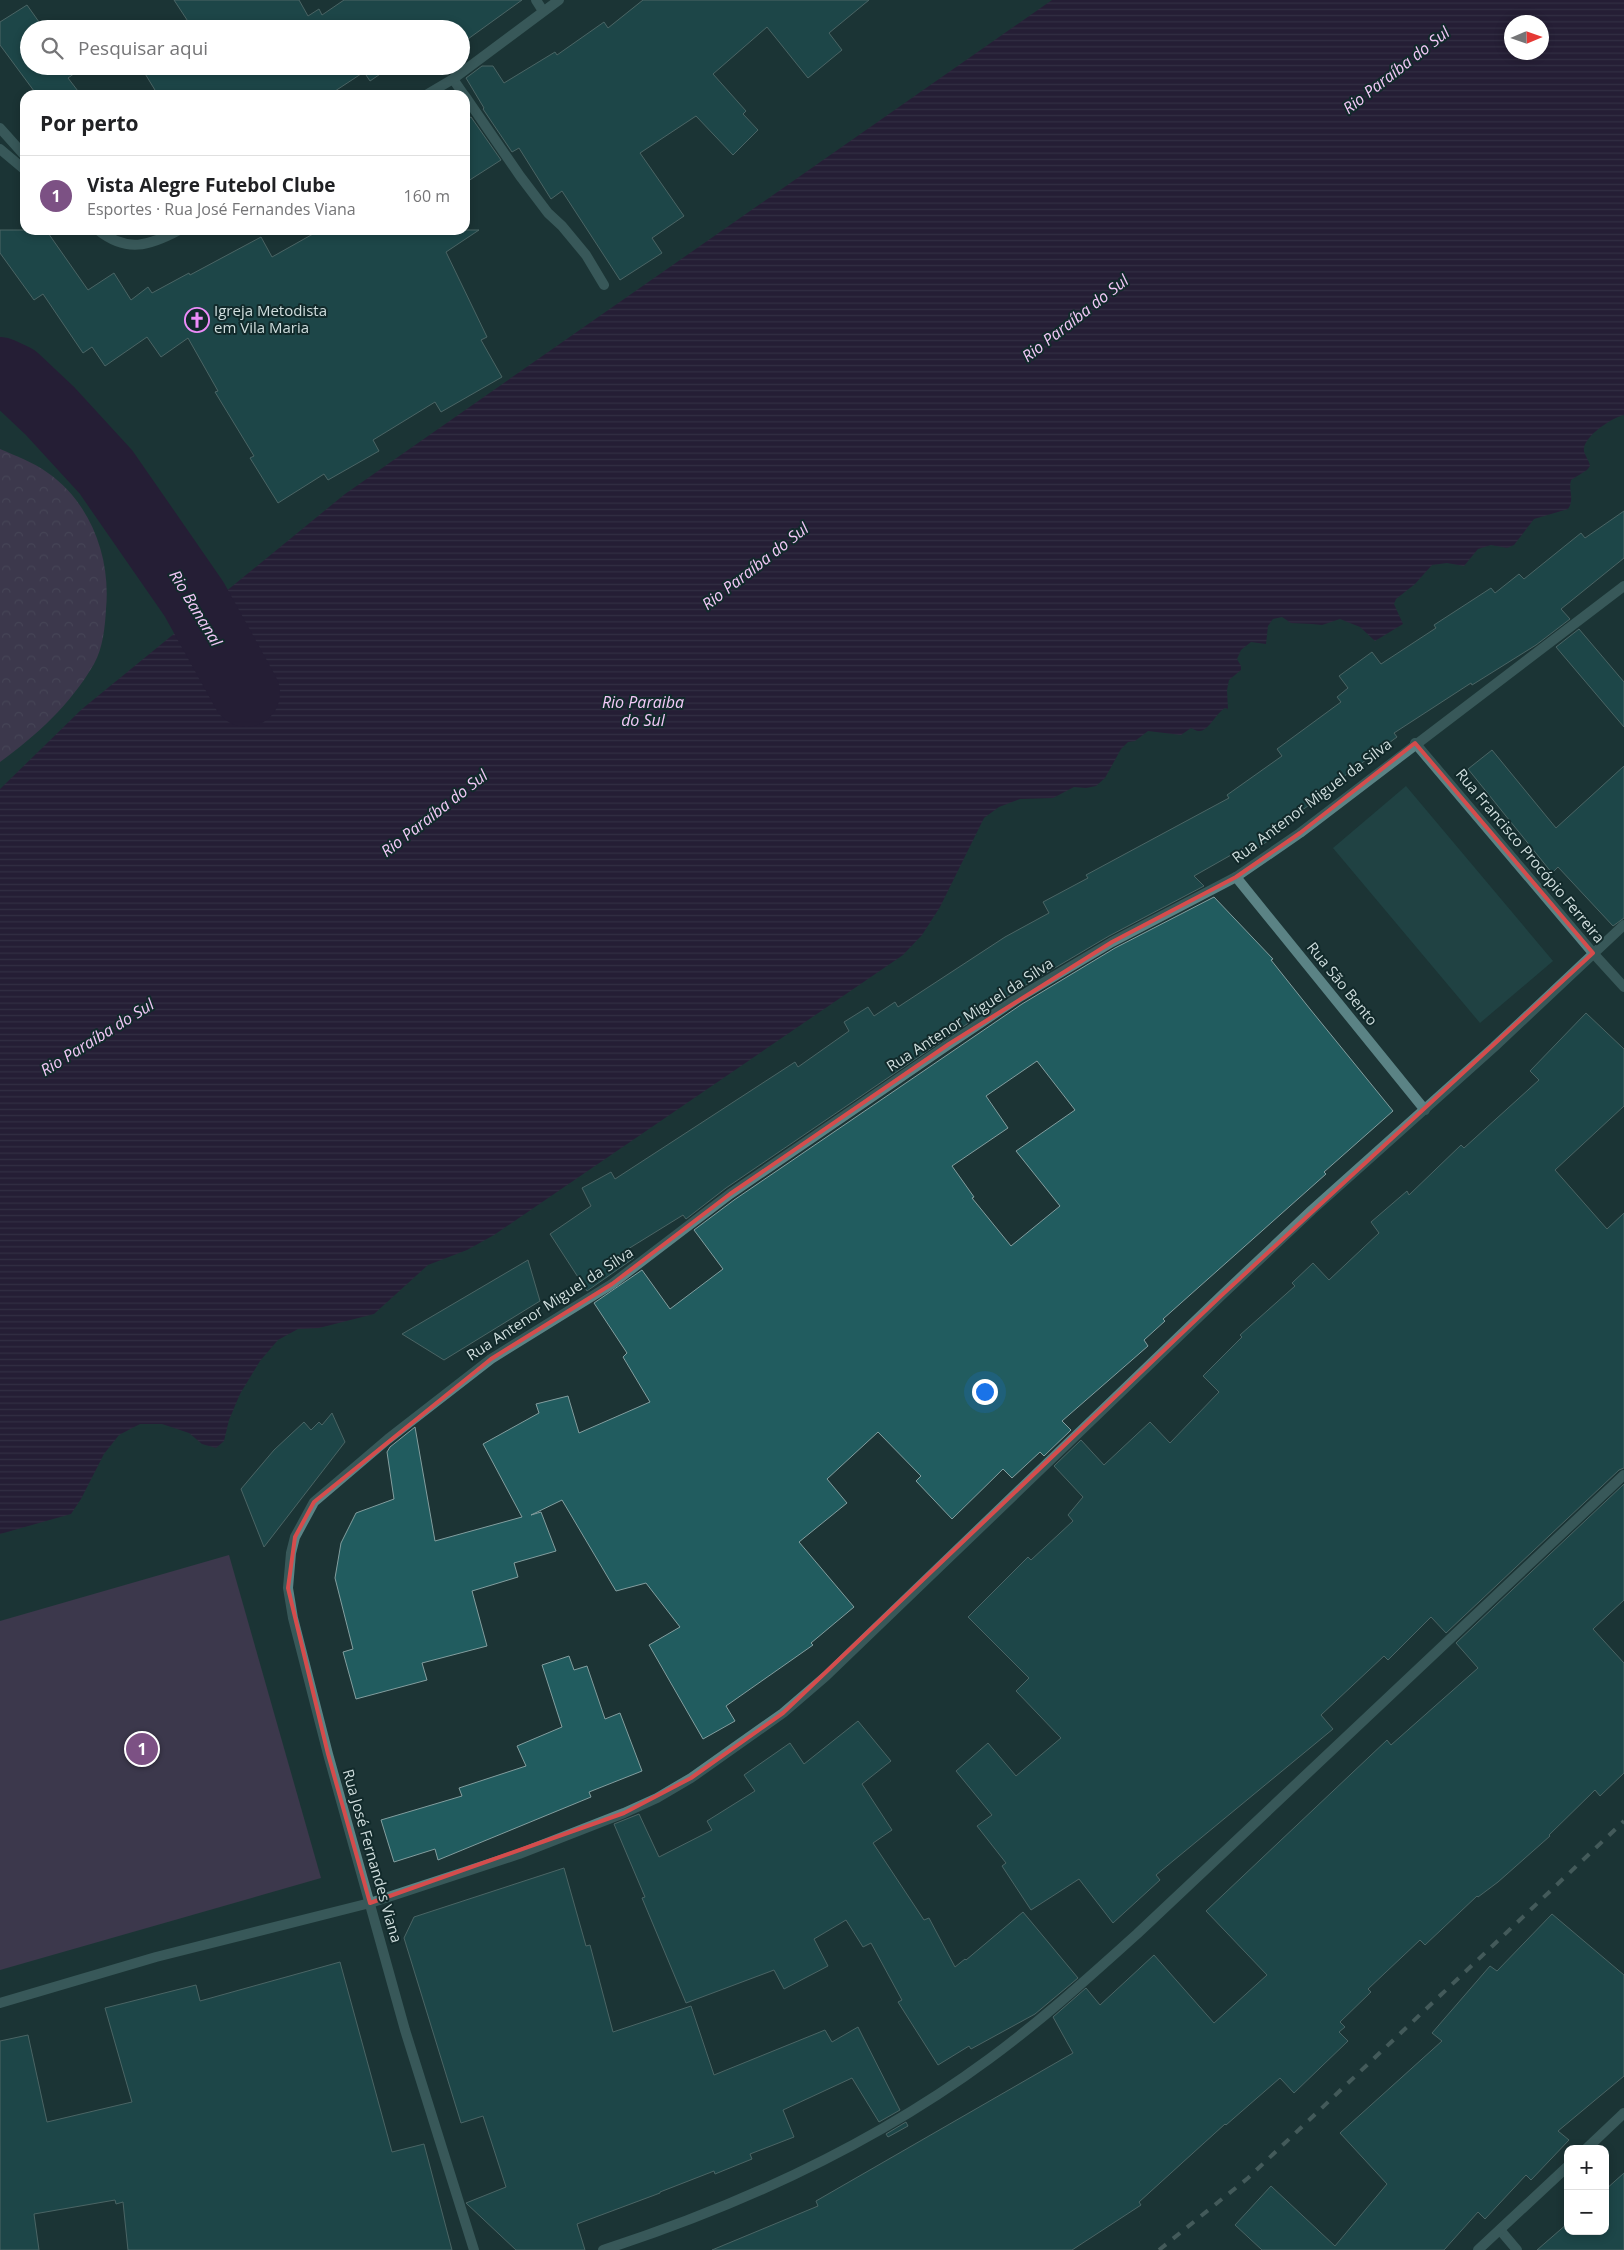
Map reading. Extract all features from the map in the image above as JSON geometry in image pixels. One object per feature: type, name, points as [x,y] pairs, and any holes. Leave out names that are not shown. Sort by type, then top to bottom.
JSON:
[{"type":"street","points":[[536,0],[543,11]]},
{"type":"street","points":[[470,66],[560,0]]},
{"type":"street","points":[[434,90],[458,75]]},
{"type":"street","points":[[453,79],[461,90]]},
{"type":"street","points":[[470,103],[548,213],[562,226],[586,255],[604,285]]},
{"type":"street","points":[[0,128],[20,150]]},
{"type":"street","points":[[0,149],[20,166]]},
{"type":"street","points":[[104,235],[109,239],[134,246],[170,235]]},
{"type":"street","name":"Rua Antenor Miguel da Silva","points":[[339,1479],[491,1359],[612,1284],[730,1194],[1018,998],[1112,942],[1236,877],[1300,833],[1415,743],[1624,586]]},
{"type":"street","name":"Rua Francisco Procópio Ferreira","points":[[1415,743],[1624,987]]},
{"type":"street","name":"Rua São Bento","points":[[1236,877],[1425,1110]]},
{"type":"street","points":[[0,2003],[156,1957],[370,1903],[519,1854],[624,1813],[657,1798],[691,1778],[783,1713],[826,1676],[1229,1288],[1312,1210],[1425,1110],[1624,925]]},
{"type":"street","points":[[603,2250],[699,2216],[843,2149],[914,2110],[990,2059],[1072,1992],[1137,1934],[1624,1475]]},
{"type":"street","name":"Rua José Fernandes Viana","points":[[339,1479],[314,1502],[304,1518],[291,1553],[288,1588],[293,1618],[405,2030],[474,2250]]},
{"type":"street","points":[[1590,2145],[1624,2112]]},
{"type":"street","points":[[1478,2250],[1564,2170]]},
{"type":"street","points":[[1500,2230],[1517,2250]]},
{"type":"highlighted area","points":[[1415,743],[1593,953],[1223,1294],[783,1713],[691,1778],[624,1813],[370,1903],[328,1754],[288,1588],[295,1537],[314,1502],[491,1359],[612,1284],[730,1194],[949,1044],[1112,942],[1236,877],[1300,833]]},
{"type":"shaded area","points":[[1406,786],[1553,961],[1480,1023],[1333,848]]},
{"type":"green space","points":[[0,449],[48,473],[63,485],[76,500],[87,516],[95,533],[105,570],[107,590],[106,616],[100,651],[85,679],[40,730],[0,762]]},
{"type":"green space","points":[[229,1555],[321,1878],[0,1970],[0,1621]]},
{"type":"water","name":"Rio Paraiba do Sul","points":[[1052,0],[1624,0],[1624,415],[1606,424],[1588,440],[1584,451],[1590,466],[1571,480],[1571,501],[1568,509],[1534,519],[1514,545],[1507,548],[1491,545],[1478,549],[1464,566],[1447,563],[1432,565],[1415,584],[1396,599],[1394,604],[1403,624],[1375,641],[1360,627],[1340,619],[1322,625],[1291,623],[1282,617],[1273,619],[1268,626],[1266,644],[1251,642],[1241,650],[1237,659],[1241,670],[1229,680],[1227,690],[1228,709],[1222,710],[1206,729],[1199,731],[1191,728],[1181,735],[1148,731],[1135,741],[1128,742],[1121,749],[1105,778],[1096,786],[1086,788],[1074,787],[1053,798],[1020,799],[999,807],[984,818],[940,907],[922,935],[903,955],[494,1235],[467,1250],[428,1265],[374,1314],[319,1328],[298,1329],[278,1340],[260,1361],[240,1394],[229,1420],[224,1441],[216,1448],[202,1444],[189,1433],[162,1424],[140,1424],[119,1435],[104,1454],[81,1499],[71,1514],[0,1534],[0,789],[82,709],[345,494]]},
{"type":"building","points":[[174,0],[299,0],[308,16],[319,9],[322,15],[344,0],[522,0],[470,38],[470,20],[187,20]]},
{"type":"building","points":[[643,0],[869,0],[829,33],[842,50],[808,78],[767,27],[713,74],[746,111],[743,114],[758,130],[733,155],[696,116],[640,153],[684,216],[652,238],[662,253],[620,280],[562,191],[551,199],[519,148],[512,152],[483,109],[466,78],[482,66],[493,66],[504,83],[555,52],[557,55],[604,22],[608,28]]},
{"type":"building","points":[[27,5],[38,20],[20,20],[20,72],[0,45],[0,22]]},
{"type":"building","points":[[22,75],[72,75],[68,78],[77,90],[33,90]]},
{"type":"building","points":[[146,75],[359,75],[337,90],[155,90]]},
{"type":"building","points":[[366,75],[379,75],[370,81]]},
{"type":"building","points":[[470,118],[501,160],[470,180]]},
{"type":"building","points":[[0,230],[20,230],[20,235],[50,235],[88,290],[114,273],[131,300],[148,287],[152,293],[261,237],[272,257],[311,235],[470,235],[470,230],[479,230],[446,252],[487,337],[481,340],[502,377],[441,412],[435,402],[373,440],[379,451],[328,480],[324,474],[278,503],[250,458],[254,456],[215,392],[218,391],[188,338],[161,357],[147,337],[105,366],[92,347],[83,353],[43,294],[34,300],[0,253]]},
{"type":"building","points":[[1624,511],[1624,558],[1561,609],[1570,619],[1536,645],[1472,685],[1471,683],[1394,733],[1397,737],[1339,780],[1341,782],[1283,824],[1285,828],[1257,849],[1254,842],[1194,876],[1204,886],[1109,936],[1014,992],[726,1188],[686,1219],[683,1215],[628,1249],[634,1258],[587,1291],[550,1234],[591,1206],[582,1188],[611,1172],[615,1179],[795,1062],[798,1067],[849,1031],[844,1022],[868,1007],[874,1016],[895,1002],[898,1007],[1005,937],[1049,913],[1043,902],[1088,878],[1086,875],[1229,798],[1227,795],[1282,756],[1277,749],[1341,702],[1337,697],[1348,688],[1339,676],[1372,652],[1381,664],[1436,628],[1434,625],[1491,588],[1495,593],[1519,574],[1524,579],[1581,533],[1585,538]]},
{"type":"building","points":[[1579,629],[1624,682],[1624,727],[1556,647]]},
{"type":"building","points":[[1492,750],[1556,828],[1624,766],[1624,918],[1613,926],[1558,867],[1552,873],[1468,769]]},
{"type":"building","points":[[1214,897],[1273,959],[1271,960],[1393,1111],[1324,1172],[1326,1174],[1163,1319],[1165,1321],[1144,1340],[1148,1346],[1062,1421],[1071,1430],[1044,1456],[1040,1452],[1012,1478],[1003,1469],[952,1519],[916,1481],[921,1476],[878,1432],[827,1479],[847,1503],[799,1542],[854,1607],[811,1643],[813,1645],[726,1706],[735,1721],[703,1739],[649,1645],[680,1627],[646,1583],[616,1591],[562,1500],[531,1515],[541,1512],[556,1551],[514,1563],[518,1577],[472,1591],[487,1646],[422,1663],[427,1680],[356,1699],[343,1652],[353,1649],[335,1578],[341,1543],[356,1513],[394,1499],[387,1452],[390,1447],[415,1427],[435,1541],[522,1517],[483,1444],[539,1413],[536,1404],[568,1396],[579,1433],[650,1402],[623,1357],[627,1353],[594,1303],[642,1270],[670,1309],[723,1269],[694,1230],[734,1200],[1022,1004],[1115,948]],"holes":[[[1037,1061],[1075,1110],[1016,1151],[1060,1206],[1011,1246],[972,1198],[974,1197],[952,1166],[1008,1128],[986,1096]]]},
{"type":"building","points":[[1586,1013],[1624,1049],[1624,1106],[1555,1170],[1607,1229],[1624,1213],[1624,1468],[1619,1470],[1446,1633],[1431,1617],[1388,1660],[1384,1656],[1321,1715],[1333,1729],[1156,1875],[1160,1880],[1113,1923],[1079,1879],[1031,1910],[1002,1866],[1006,1863],[977,1826],[992,1815],[956,1771],[988,1743],[1016,1776],[1061,1738],[1016,1691],[1029,1678],[968,1617],[1028,1557],[1031,1560],[1073,1521],[1068,1515],[1083,1497],[1054,1466],[1081,1440],[1104,1465],[1150,1422],[1170,1443],[1219,1392],[1203,1376],[1242,1337],[1240,1335],[1295,1286],[1292,1283],[1313,1263],[1329,1280],[1379,1233],[1371,1222],[1407,1191],[1409,1195],[1461,1145],[1464,1148],[1539,1080],[1530,1071]]},
{"type":"building","points":[[528,1260],[540,1301],[444,1360],[402,1334]]},
{"type":"building","points":[[332,1413],[345,1442],[264,1547],[241,1489],[274,1450],[304,1422],[311,1430],[319,1422],[322,1425]]},
{"type":"building","points":[[1624,1484],[1624,1600],[1593,1629],[1624,1663],[1624,1773],[1600,1796],[1595,1790],[1550,1836],[1498,1882],[1477,1896],[1425,1945],[1420,1940],[1368,1989],[1371,1992],[1340,2022],[1345,2027],[1339,2032],[1348,2041],[1294,2093],[1280,2078],[1225,2124],[1139,2202],[1141,2205],[1072,2250],[712,2250],[818,2206],[816,2201],[1073,2053],[1053,2017],[1086,1988],[1100,2005],[1154,1955],[1214,2023],[1267,1975],[1206,1911],[1387,1740],[1391,1745],[1478,1668],[1456,1643]]},
{"type":"building","points":[[569,1656],[574,1670],[587,1666],[605,1719],[620,1713],[642,1771],[589,1792],[591,1797],[438,1860],[435,1849],[394,1862],[381,1820],[462,1796],[459,1788],[526,1766],[517,1746],[562,1727],[542,1665]]},
{"type":"building","points":[[858,1721],[891,1761],[862,1784],[892,1830],[873,1843],[924,1920],[929,1918],[955,1967],[1023,1912],[1078,1978],[1035,2014],[971,2049],[969,2046],[938,2065],[898,2002],[902,2000],[871,1943],[863,1947],[846,1920],[814,1939],[828,1966],[784,1989],[774,1970],[686,2003],[642,1898],[645,1897],[614,1824],[639,1814],[659,1857],[712,1830],[707,1821],[755,1791],[744,1775],[790,1743],[804,1764]]},
{"type":"building","points":[[564,1868],[586,1946],[590,1945],[613,2032],[691,2006],[714,2075],[825,2030],[832,2042],[858,2027],[900,2110],[879,2122],[852,2078],[783,2110],[794,2137],[750,2154],[752,2159],[715,2174],[714,2171],[577,2224],[585,2250],[516,2250],[466,2203],[506,2187],[483,2116],[461,2123],[404,1938],[414,1917]]},
{"type":"building","points":[[1552,1914],[1624,1975],[1624,2076],[1558,2131],[1569,2140],[1531,2180],[1526,2175],[1485,2219],[1478,2212],[1444,2250],[1262,2250],[1235,2225],[1271,2186],[1335,2246],[1387,2184],[1340,2133],[1442,2041],[1432,2033],[1490,1966],[1497,1971]]},
{"type":"building","points":[[340,1962],[392,2152],[424,2144],[452,2250],[128,2250],[123,2202],[116,2204],[115,2200],[34,2214],[39,2250],[0,2250],[0,2041],[28,2035],[47,2122],[132,2102],[105,2008],[196,1985],[200,2001]]},
{"type":"building","points":[[906,2122],[908,2126],[888,2137],[886,2134]]},
{"type":"building","points":[[1624,2173],[1624,2250],[1537,2250],[1564,2226],[1564,2235],[1609,2235],[1609,2186]]},
{"type":"waterway","name":"Rio Bananal","points":[[0,371],[15,378],[50,411],[106,472],[194,599],[246,693]]},
{"type":"railway","points":[[1159,2250],[1248,2178],[1624,1821]]},
{"type":"place","name":"Igreja Metodista em Vila Maria","points":[[197,320]]},
{"type":"place","name":"Vista Alegre Futebol Clube","points":[[142,1749]]},
{"type":"water label","name":"Rio Paraíba do Sul","points":[[1396,70]]},
{"type":"water label","name":"Rio Paraíba do Sul","points":[[1075,318]]},
{"type":"water label","name":"Rio Paraíba do Sul","points":[[755,566]]},
{"type":"water label","name":"Rio Paraíba do Sul","points":[[434,813]]},
{"type":"water label","name":"Rio Paraíba do Sul","points":[[97,1037]]}]
